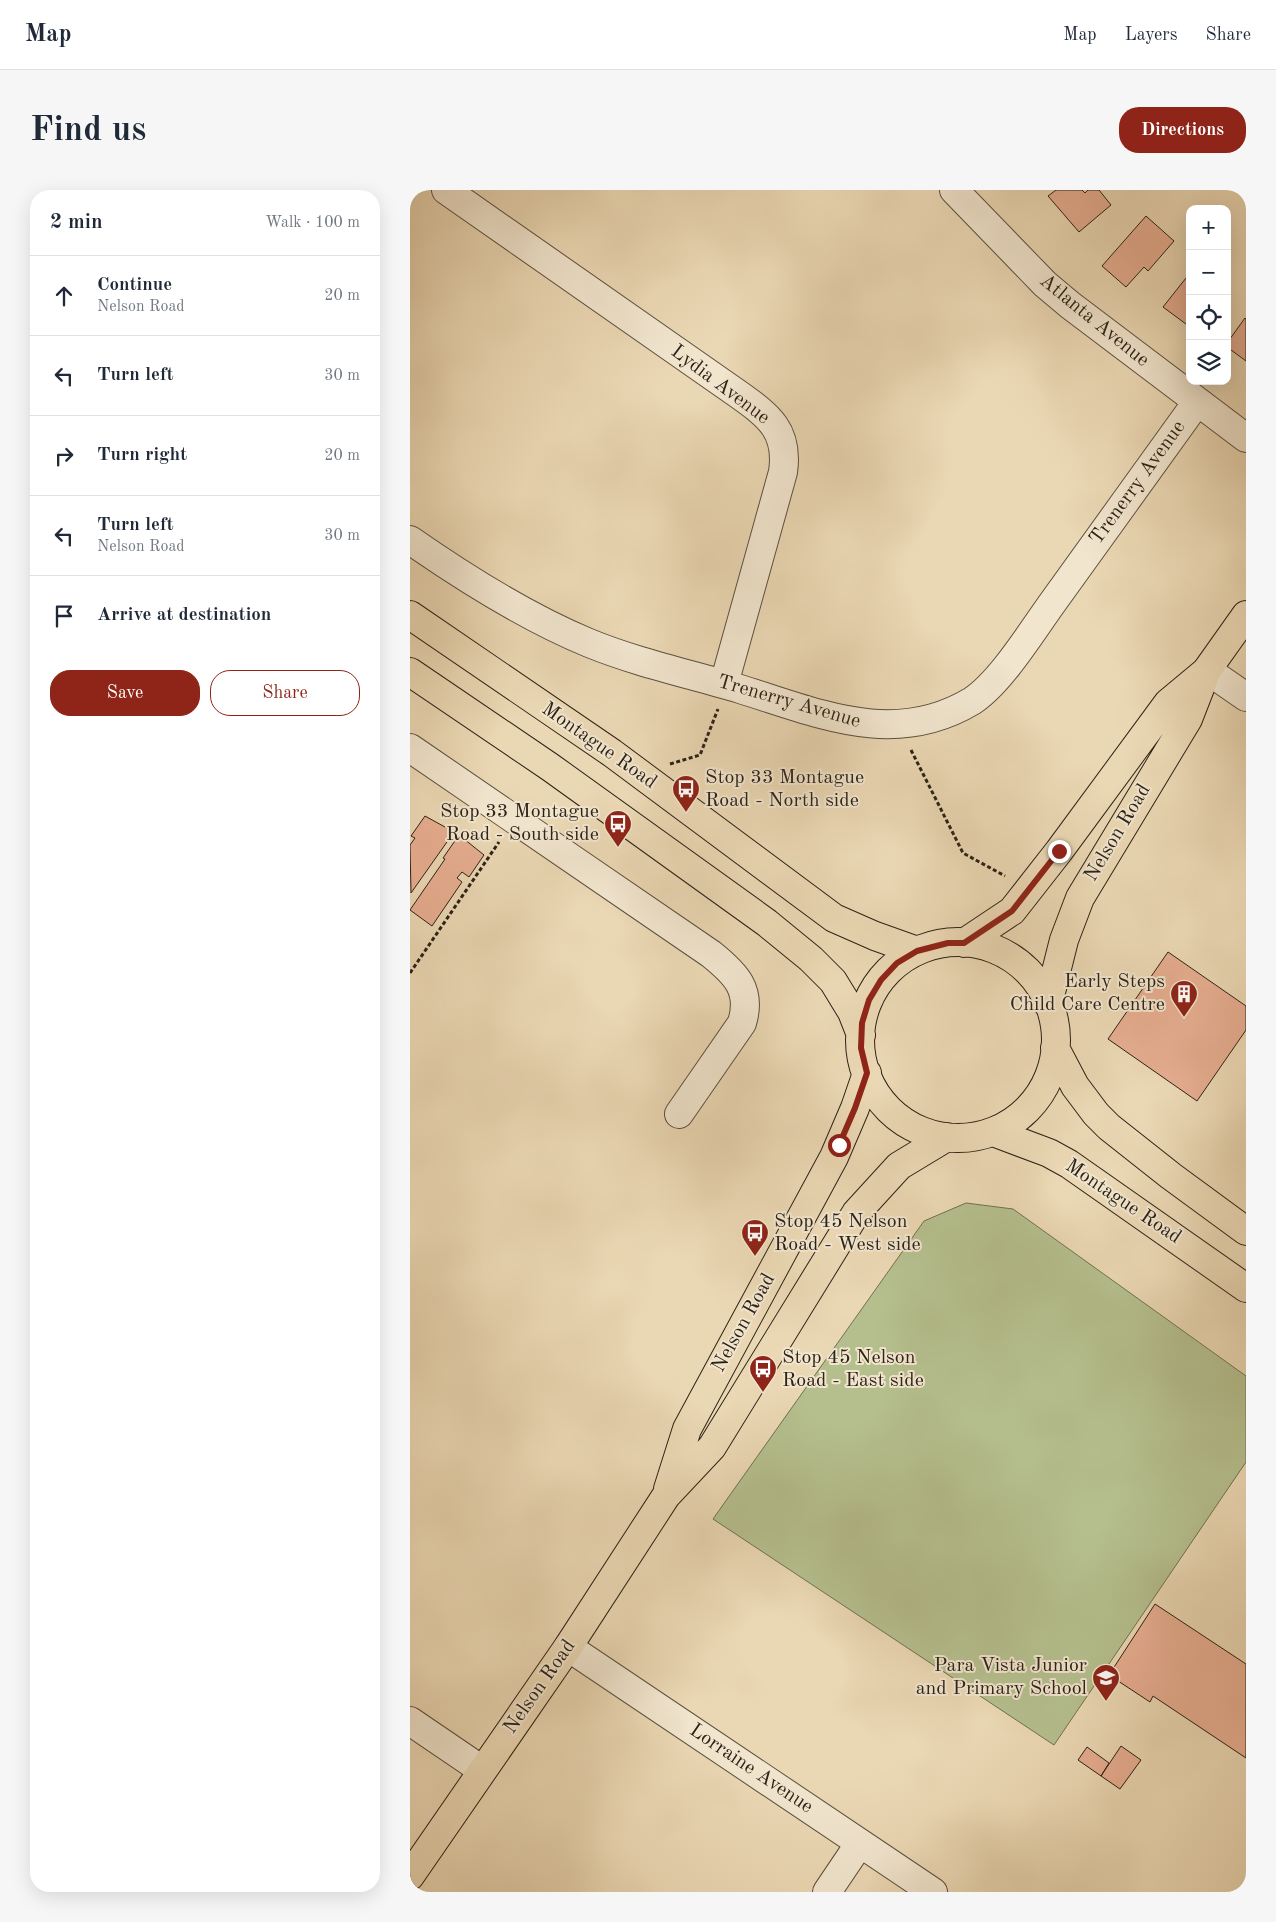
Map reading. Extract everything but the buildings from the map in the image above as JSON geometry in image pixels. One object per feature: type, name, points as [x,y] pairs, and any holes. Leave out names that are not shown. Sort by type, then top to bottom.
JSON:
[{"type":"main road","name":"Montague Road","points":[[410,615],[612,753],[834,918],[867,933],[917,951]]},
{"type":"main road","name":"Nelson Road","points":[[1048,1004],[1064,940],[1080,898],[1188,719],[1207,670],[1246,615]]},
{"type":"main road","name":"Nelson Road","points":[[964,943],[1012,911],[1053,859],[1168,703],[1207,670]]},
{"type":"main road","points":[[410,672],[558,773],[767,923],[811,959],[833,981],[852,1012],[861,1035],[867,1073],[879,1096],[898,1116],[921,1130],[946,1137],[962,1138],[993,1132],[1021,1117],[1042,1093],[1055,1064],[1054,1026],[1048,1004],[1028,973],[999,952],[964,943],[948,943],[917,951],[897,963],[881,980],[865,1011],[861,1035]]},
{"type":"main road","points":[[1055,1048],[1076,1086],[1096,1114],[1109,1127],[1170,1176],[1246,1230]]},
{"type":"main road","name":"Nelson Road","points":[[666,1496],[686,1429],[834,1157],[855,1108],[867,1073]]},
{"type":"main road","name":"Montague Road","points":[[993,1132],[1049,1153],[1069,1164],[1246,1288]]},
{"type":"main road","name":"Nelson Road","points":[[410,1876],[568,1647],[666,1496],[712,1447],[856,1213],[899,1166],[946,1137]]},
{"type":"street","name":"Lydia Avenue","points":[[446,190],[738,394],[768,417],[776,428],[783,442],[785,456],[783,472],[724,684]]},
{"type":"street","name":"Atlanta Avenue","points":[[954,190],[1045,284],[1196,402],[1246,438]]},
{"type":"street","name":"Trenerry Avenue","points":[[410,540],[490,592],[589,643],[672,670],[837,718],[871,725],[899,726],[926,721],[973,700],[991,683],[1021,647],[1196,402]]},
{"type":"street","points":[[1207,670],[1246,697]]},
{"type":"street","points":[[410,748],[728,967],[745,995],[746,1010],[742,1023],[679,1114]]},
{"type":"street","name":"Lorraine Avenue","points":[[568,1647],[933,1892]]},
{"type":"street","points":[[410,1721],[482,1770]]},
{"type":"street","points":[[827,1892],[860,1843]]},
{"type":"path","points":[[669,764],[700,756],[721,701],[724,684]]},
{"type":"path","points":[[903,749],[912,750],[963,852],[1006,876]]},
{"type":"path","points":[[410,973],[499,841]]},
{"type":"green space","name":"Para Vista Junior and Primary School","points":[[966,1203],[1013,1209],[1246,1376],[1246,1462],[1054,1745],[713,1519],[924,1221]]},
{"type":"place","name":"Stop 33 Montague Road - North side","points":[[686,813]]},
{"type":"place","name":"Stop 33 Montague Road - South side","points":[[618,848]]},
{"type":"place","name":"Early Steps Child Care Centre","points":[[1184,1018]]},
{"type":"place","name":"Stop 45 Nelson Road - West side","points":[[755,1257]]},
{"type":"place","name":"Stop 45 Nelson Road - East side","points":[[763,1393]]},
{"type":"place","name":"Para Vista Junior and Primary School","points":[[1106,1702]]},
{"type":"route","points":[[839,1145],[855,1108],[867,1073],[861,1048],[862,1023],[869,1000],[881,980],[897,963],[907,956],[932,946],[964,943],[1012,911],[1059,851]]}]
